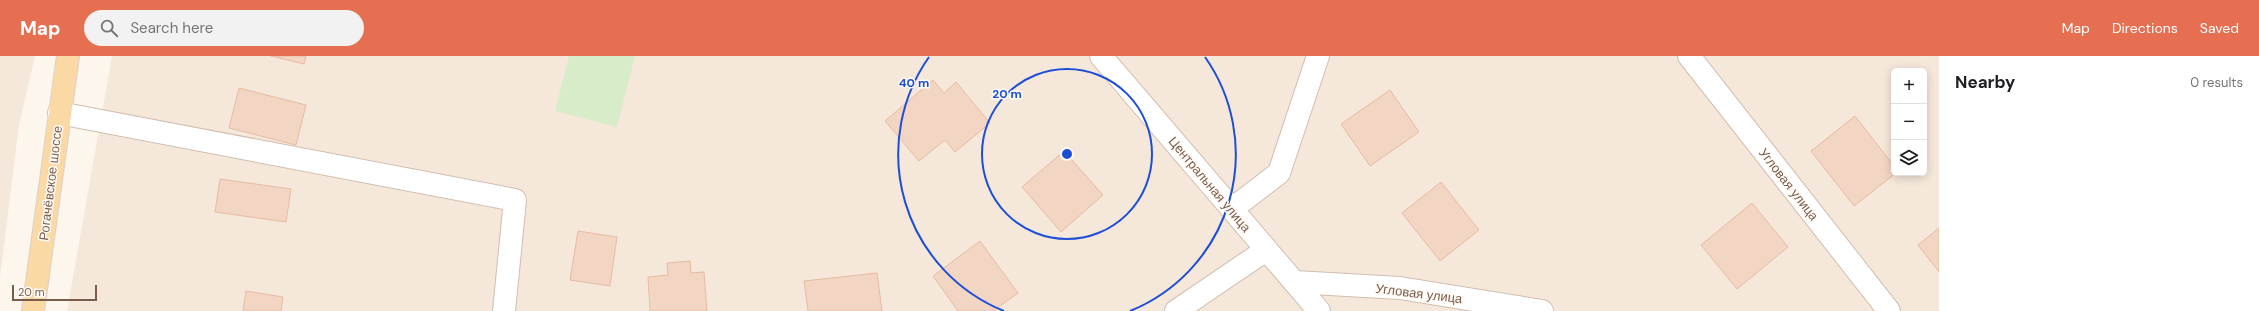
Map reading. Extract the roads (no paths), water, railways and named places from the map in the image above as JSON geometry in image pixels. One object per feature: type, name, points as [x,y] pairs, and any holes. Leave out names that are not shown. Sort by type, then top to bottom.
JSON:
[{"type":"main road","name":"Рогачёвское шоссе","points":[[33,311],[68,56]]},
{"type":"street","name":"Центральная улица","points":[[1101,56],[1319,311]]},
{"type":"street","points":[[1232,209],[1279,173],[1318,56]]},
{"type":"street","name":"Угловая улица","points":[[1689,56],[1889,311]]},
{"type":"street","points":[[59,113],[515,200],[504,311]]},
{"type":"street","points":[[1176,311],[1266,250]]},
{"type":"street","name":"Угловая улица","points":[[1295,282],[1400,288],[1542,311]]}]
